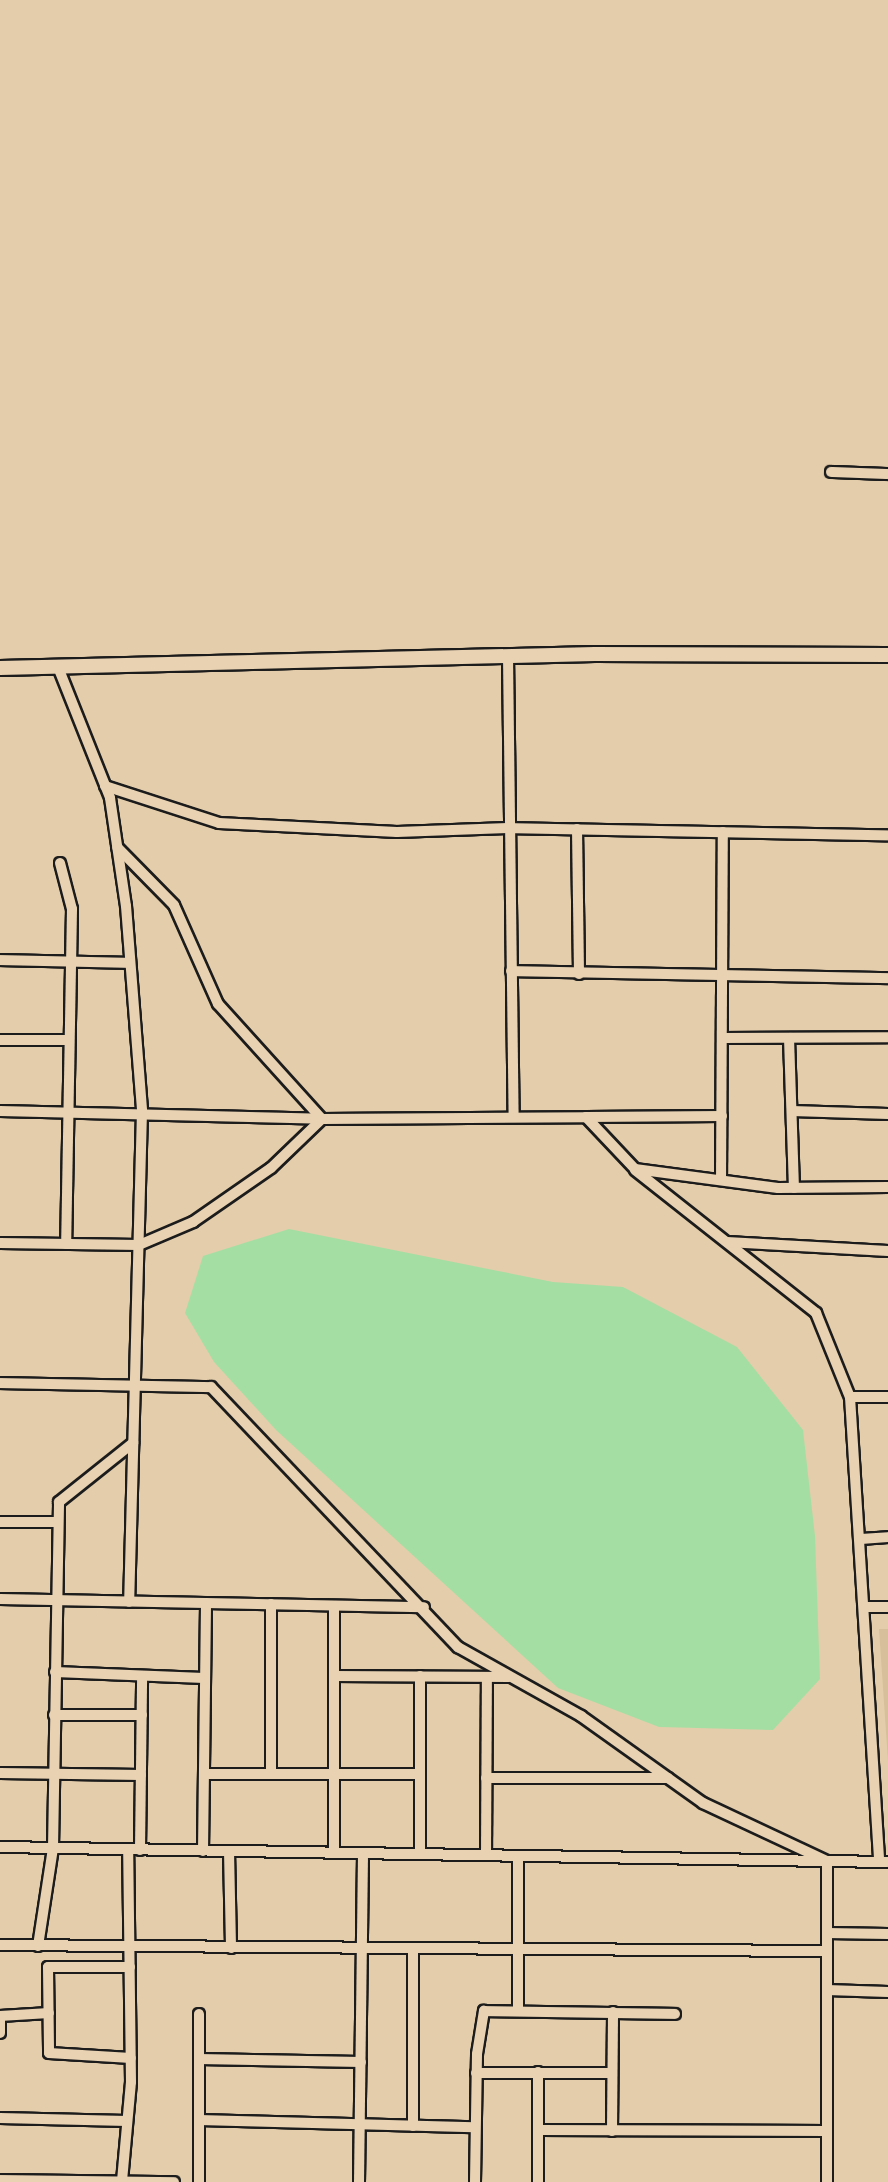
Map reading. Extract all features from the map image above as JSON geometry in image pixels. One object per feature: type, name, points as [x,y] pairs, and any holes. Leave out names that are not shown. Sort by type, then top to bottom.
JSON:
[{"type":"main road","points":[[0,668],[508,656],[888,655]]},
{"type":"street","points":[[831,472],[888,474]]},
{"type":"street","points":[[508,656],[508,828],[514,1117]]},
{"type":"street","points":[[58,667],[105,786],[117,847],[142,1111],[129,1602]]},
{"type":"street","points":[[105,786],[219,824],[397,832],[508,828],[888,835]]},
{"type":"street","points":[[577,830],[579,974]]},
{"type":"street","points":[[722,1180],[723,832]]},
{"type":"street","points":[[117,847],[174,905],[218,1004],[322,1119]]},
{"type":"street","points":[[60,863],[72,909],[65,1244]]},
{"type":"street","points":[[0,960],[130,963]]},
{"type":"street","points":[[511,971],[888,978]]},
{"type":"street","points":[[722,1038],[888,1037]]},
{"type":"street","points":[[789,1038],[794,1188]]},
{"type":"street","points":[[0,1040],[69,1040]]},
{"type":"street","points":[[0,1111],[142,1111],[322,1119],[722,1116]]},
{"type":"street","points":[[792,1111],[888,1114]]},
{"type":"street","points":[[0,1847],[884,1862],[850,1397],[816,1313],[635,1169],[586,1117]]},
{"type":"street","points":[[0,1243],[138,1245],[193,1222],[271,1168],[322,1119]]},
{"type":"street","points":[[635,1169],[794,1188],[888,1187]]},
{"type":"street","points":[[726,1242],[888,1251]]},
{"type":"street","points":[[0,1383],[211,1387],[424,1607],[458,1647],[581,1716],[703,1802],[827,1861]]},
{"type":"street","points":[[850,1397],[888,1397]]},
{"type":"street","points":[[38,1946],[53,1848],[59,1502],[133,1443]]},
{"type":"street","points":[[0,1522],[58,1522]]},
{"type":"street","points":[[861,1539],[888,1538]]},
{"type":"street","points":[[0,1600],[424,1607]]},
{"type":"street","points":[[203,1851],[205,1603]]},
{"type":"street","points":[[271,1604],[271,1773]]},
{"type":"street","points":[[334,1606],[334,1853]]},
{"type":"street","points":[[866,1607],[888,1607]]},
{"type":"street","points":[[55,1672],[204,1678]]},
{"type":"street","points":[[139,1850],[142,1676]]},
{"type":"street","points":[[334,1676],[512,1677]]},
{"type":"street","points":[[420,1676],[420,1854]]},
{"type":"street","points":[[486,1855],[487,1677]]},
{"type":"street","points":[[54,1715],[142,1715]]},
{"type":"street","points":[[0,1773],[141,1774]]},
{"type":"street","points":[[204,1773],[420,1773]]},
{"type":"street","points":[[486,1778],[668,1778]]},
{"type":"street","points":[[122,2181],[131,2058],[128,1849]]},
{"type":"street","points":[[229,1851],[231,1948]]},
{"type":"street","points":[[359,2182],[363,1853]]},
{"type":"street","points":[[518,1856],[518,2009]]},
{"type":"street","points":[[827,1861],[827,2182]]},
{"type":"street","points":[[827,1933],[888,1934]]},
{"type":"street","points":[[0,1945],[518,1951],[827,1951]]},
{"type":"street","points":[[413,1950],[413,2126]]},
{"type":"street","points":[[130,1967],[48,1966],[48,2013],[49,2053],[131,2058]]},
{"type":"street","points":[[827,1990],[888,1992]]},
{"type":"street","points":[[475,2182],[478,2024],[484,2011],[518,2009],[675,2014]]},
{"type":"street","points":[[612,2131],[613,2012]]},
{"type":"street","points":[[0,2034],[0,2016],[48,2013]]},
{"type":"street","points":[[199,2014],[199,2182]]},
{"type":"street","points":[[199,2059],[360,2062]]},
{"type":"street","points":[[538,2072],[538,2182]]},
{"type":"street","points":[[476,2073],[612,2073]]},
{"type":"street","points":[[0,2118],[128,2121]]},
{"type":"street","points":[[199,2120],[474,2127]]},
{"type":"street","points":[[538,2130],[827,2131]]},
{"type":"street","points":[[0,2180],[174,2182]]},
{"type":"shaded area","points":[[879,1629],[888,1629],[888,1761]]},
{"type":"green space","points":[[289,1229],[553,1282],[623,1287],[737,1347],[803,1430],[815,1536],[820,1679],[773,1730],[659,1727],[558,1688],[276,1430],[214,1362],[185,1313],[203,1256]]}]
